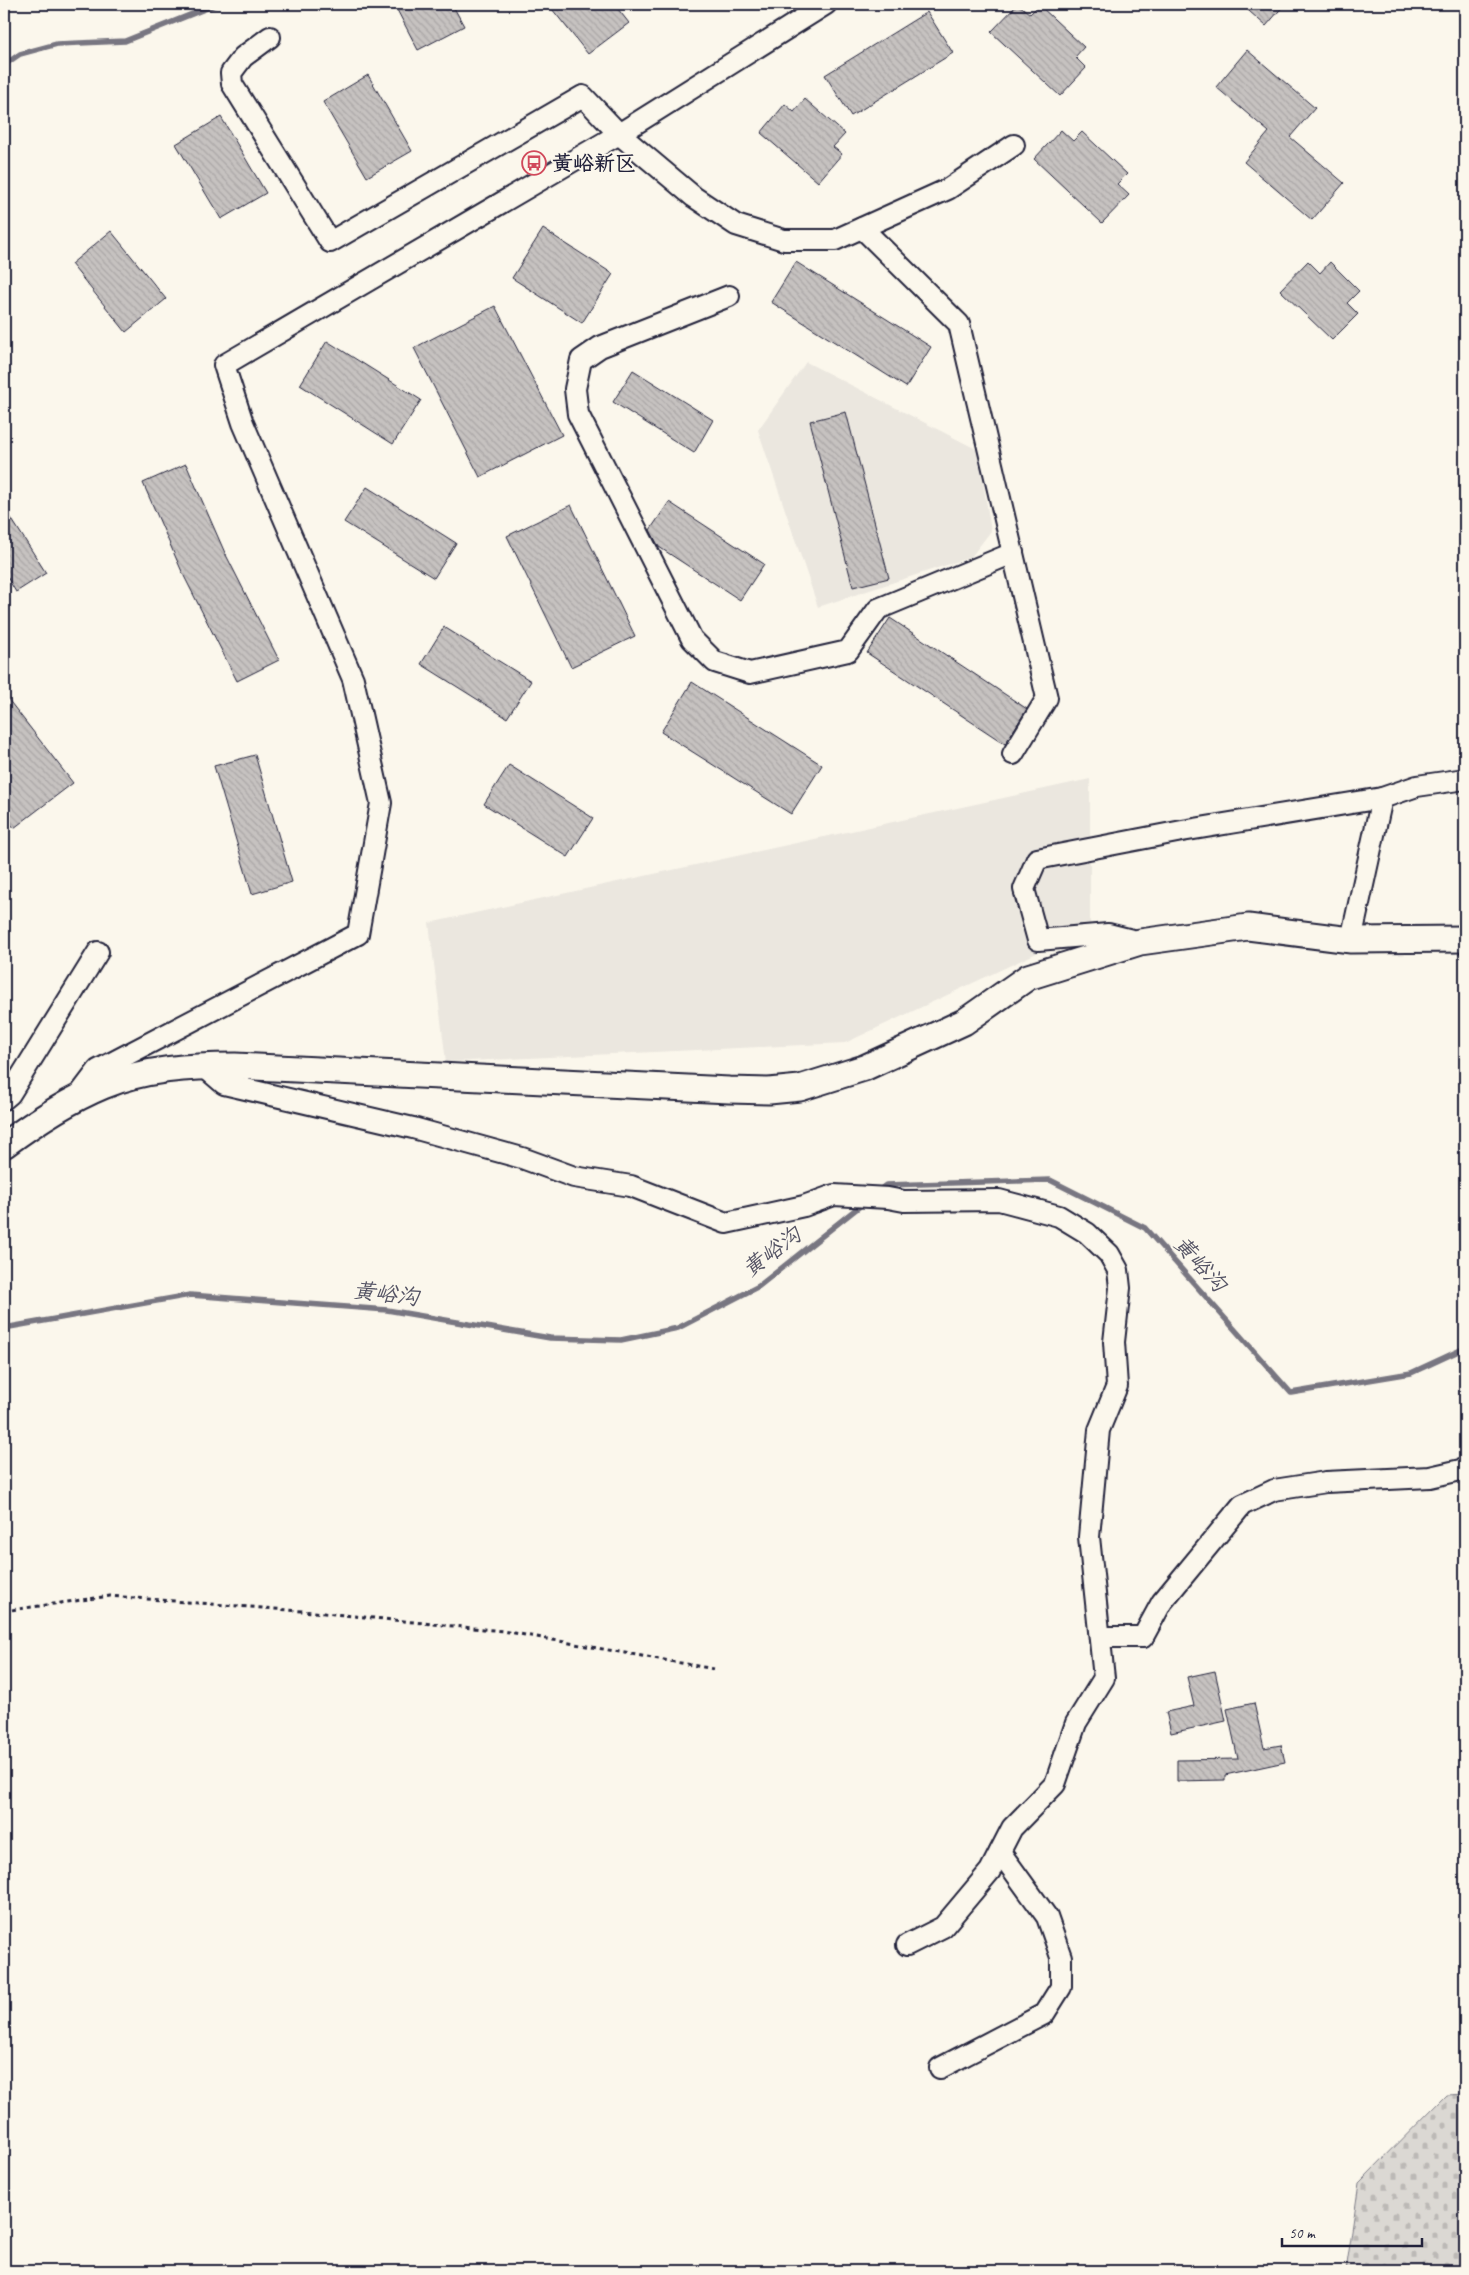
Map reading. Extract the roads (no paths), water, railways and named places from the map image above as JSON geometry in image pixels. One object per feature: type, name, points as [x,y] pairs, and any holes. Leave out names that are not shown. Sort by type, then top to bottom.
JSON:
[{"type":"main road","points":[[4,1145],[48,1114],[104,1086],[134,1077],[203,1066],[729,1090],[769,1091],[800,1088],[864,1068],[964,1022],[1028,977],[1140,942],[1248,927],[1351,940],[1465,939]]},
{"type":"street","points":[[74,1100],[98,1070],[358,934],[380,803],[353,679],[242,423],[224,365],[619,134],[826,4]]},
{"type":"street","points":[[270,37],[244,57],[231,73],[232,84],[330,242],[583,96],[619,134],[694,197],[736,225],[784,240],[835,240],[948,189],[1014,144]]},
{"type":"street","points":[[862,228],[959,324],[1047,698],[1013,754]]},
{"type":"street","points":[[729,296],[600,347],[581,360],[575,389],[578,414],[692,638],[715,662],[750,673],[848,651],[878,609],[1013,553]]},
{"type":"street","points":[[1140,942],[1108,934],[1038,940],[1024,889],[1037,859],[1182,831],[1382,798],[1417,786],[1465,779]]},
{"type":"street","points":[[1351,940],[1382,798]]},
{"type":"street","points":[[4,1099],[10,1094],[98,952]]},
{"type":"street","points":[[203,1066],[224,1084],[422,1130],[522,1158],[574,1176],[631,1186],[726,1223],[804,1206],[834,1194],[904,1201],[999,1200],[1059,1216],[1087,1233],[1109,1254],[1118,1270],[1120,1288],[1114,1342],[1118,1386],[1099,1430],[1089,1537],[1104,1678],[1076,1724],[1055,1784],[1012,1828],[990,1871],[943,1927],[907,1945]]},
{"type":"street","points":[[1100,1637],[1143,1636],[1162,1602],[1242,1505],[1274,1490],[1326,1482],[1430,1477],[1465,1469]]},
{"type":"street","points":[[940,2068],[1044,2014],[1061,1987],[1060,1957],[1047,1917],[1000,1852]]},
{"type":"waterway","points":[[4,65],[20,54],[57,44],[125,41],[217,4]]},
{"type":"waterway","name":"黄峪沟","points":[[878,1191],[886,1185],[1050,1180],[1145,1228],[1291,1393],[1411,1373],[1465,1348]]},
{"type":"waterway","name":"黄峪沟","points":[[4,1328],[190,1295],[387,1310],[550,1338],[621,1340],[678,1328],[759,1286],[865,1202]]},
{"type":"place","name":"黄峪新区","points":[[534,163]]}]
